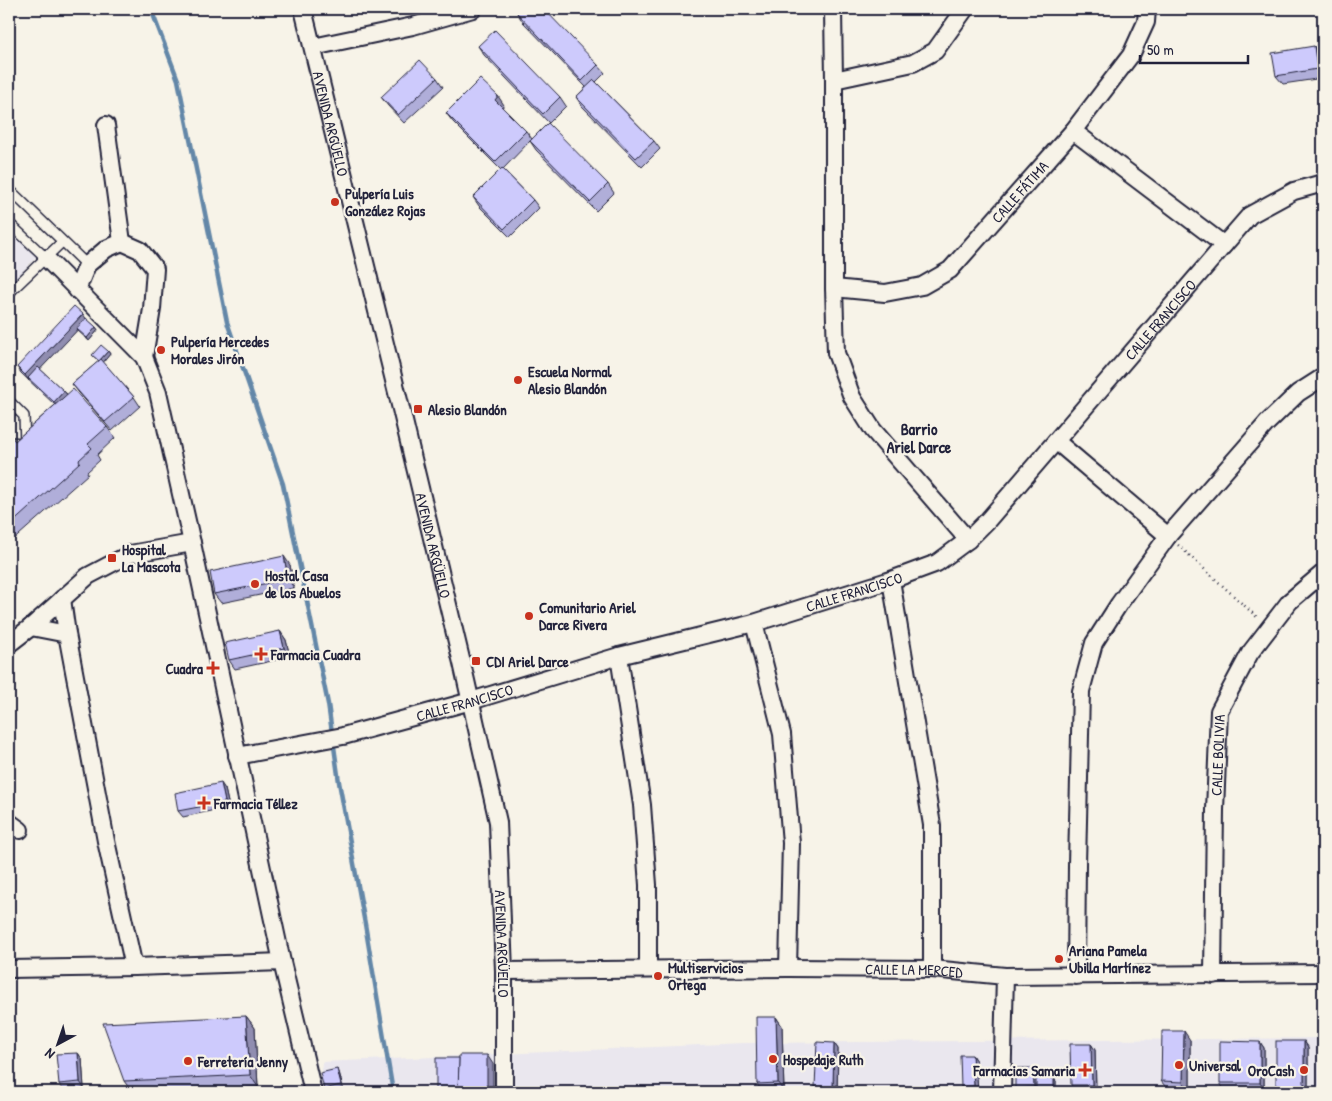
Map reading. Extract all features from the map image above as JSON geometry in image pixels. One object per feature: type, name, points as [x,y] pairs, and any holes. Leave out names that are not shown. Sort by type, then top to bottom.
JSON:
[{"type":"street","name":"AVENIDA ARGÜELLO","points":[[303,9],[471,701],[498,822],[504,971],[504,1092]]},
{"type":"street","points":[[313,48],[414,26],[473,9]]},
{"type":"street","points":[[832,9],[836,353],[852,397],[873,430],[968,540]]},
{"type":"street","points":[[834,80],[913,63],[935,51],[965,9]]},
{"type":"street","name":"CALLE FÁTIMA","points":[[834,288],[885,293],[922,286],[950,270],[1073,131],[1131,55],[1146,22],[1147,9]]},
{"type":"street","points":[[106,125],[122,242]]},
{"type":"street","points":[[1073,131],[1224,244]]},
{"type":"street","name":"CALLE FRANCISCO","points":[[237,756],[343,736],[471,701],[619,656],[754,623],[891,580],[937,563],[968,540],[988,520],[1250,215],[1294,191],[1323,183]]},
{"type":"street","points":[[77,290],[87,266],[106,249],[122,242],[140,250],[155,269],[152,309],[144,357]]},
{"type":"street","points":[[46,258],[144,357],[158,392],[312,1092]]},
{"type":"street","points":[[1076,976],[1081,691],[1094,643],[1119,604],[1168,536],[1267,423],[1298,393],[1323,376]]},
{"type":"street","points":[[1056,441],[1168,536]]},
{"type":"street","points":[[9,644],[88,576],[130,554],[192,543]]},
{"type":"street","name":"CALLE BOLIVIA","points":[[1213,975],[1215,810],[1219,712],[1250,654],[1269,628],[1290,601],[1323,573]]},
{"type":"street","points":[[891,580],[932,825],[932,968]]},
{"type":"street","points":[[62,599],[106,841],[134,967]]},
{"type":"street","points":[[754,623],[782,734],[791,843],[788,968]]},
{"type":"street","points":[[30,627],[67,634]]},
{"type":"street","points":[[619,656],[642,805],[648,885],[648,970]]},
{"type":"street","points":[[9,969],[282,962]]},
{"type":"street","name":"CALLE LA MERCED","points":[[504,971],[932,968],[1005,976],[1213,975],[1323,972]]},
{"type":"street","points":[[1002,1092],[1005,976]]},
{"type":"lane","points":[[9,189],[87,266]]},
{"type":"lane","points":[[10,227],[46,258]]},
{"type":"lane","points":[[9,293],[62,242]]},
{"type":"lane","points":[[9,401],[24,416],[25,443],[9,442]]},
{"type":"path","points":[[1168,536],[1269,628]]},
{"type":"shaded area","points":[[9,217],[43,250],[9,286]]},
{"type":"shaded area","points":[[1323,1038],[1323,1092],[320,1092],[322,1062],[743,1043]]},
{"type":"building","points":[[521,9],[544,9],[598,65],[582,81],[517,13]]},
{"type":"building","points":[[495,30],[560,97],[543,114],[478,46]]},
{"type":"building","points":[[1314,46],[1317,69],[1276,76],[1272,53]]},
{"type":"building","points":[[420,60],[437,78],[398,115],[381,97]]},
{"type":"building","points":[[480,79],[498,96],[495,100],[526,131],[495,162],[446,113]]},
{"type":"building","points":[[594,80],[654,141],[636,158],[576,97]]},
{"type":"building","points":[[548,123],[608,184],[590,202],[530,141]]},
{"type":"building","points":[[502,168],[533,200],[504,229],[473,197]]},
{"type":"building","points":[[74,306],[83,314],[25,375],[17,367]]},
{"type":"building","points":[[86,318],[96,327],[87,338],[77,329]]},
{"type":"building","points":[[101,345],[108,351],[99,361],[92,355]]},
{"type":"building","points":[[101,359],[134,397],[105,422],[72,384]]},
{"type":"building","points":[[38,367],[64,391],[54,402],[28,378]]},
{"type":"building","points":[[73,389],[107,427],[88,444],[92,448],[79,460],[80,462],[9,526],[9,434],[15,441]]},
{"type":"building","points":[[284,556],[288,579],[214,594],[210,572]]},
{"type":"building","points":[[280,631],[284,648],[229,660],[225,643]]},
{"type":"building","name":"Farmacia Téllez","points":[[221,783],[225,802],[178,811],[175,793]]},
{"type":"building","name":"Ferretería Jenny","points":[[246,1016],[250,1075],[124,1081],[103,1023]]},
{"type":"building","name":"Hospedaje Ruth","points":[[756,1017],[776,1017],[778,1083],[757,1084]]},
{"type":"building","points":[[1162,1031],[1184,1031],[1183,1082],[1161,1081]]},
{"type":"building","points":[[1220,1041],[1260,1042],[1260,1083],[1220,1083]]},
{"type":"building","points":[[1276,1041],[1304,1041],[1304,1086],[1276,1086]]},
{"type":"building","points":[[817,1042],[834,1043],[833,1087],[815,1087]]},
{"type":"building","name":"Farmacias Samaria","points":[[1070,1044],[1091,1044],[1092,1085],[1071,1085]]},
{"type":"building","points":[[78,1053],[80,1082],[59,1084],[56,1054]]},
{"type":"building","points":[[459,1055],[487,1055],[487,1085],[481,1092],[458,1092]]},
{"type":"building","points":[[960,1055],[972,1055],[974,1086],[961,1087]]},
{"type":"building","points":[[436,1058],[459,1058],[458,1092],[436,1092]]},
{"type":"building","points":[[1015,1068],[1033,1068],[1034,1087],[1015,1088]]},
{"type":"building","points":[[337,1069],[341,1085],[324,1089],[320,1073]]},
{"type":"building","points":[[1036,1078],[1054,1078],[1054,1090],[1036,1090]]},
{"type":"waterway","points":[[151,9],[178,80],[227,322],[283,484],[328,704],[339,782],[393,1092]]},
{"type":"place","name":"Pulpería Luis González Rojas","points":[[335,202]]},
{"type":"place","name":"Pulpería Mercedes Morales Jirón","points":[[161,350]]},
{"type":"place","name":"Escuela Normal Alesio Blandón","points":[[518,380]]},
{"type":"place","name":"Alesio Blandón","points":[[418,409]]},
{"type":"place","name":"Hospital La Mascota","points":[[112,558]]},
{"type":"place","name":"Hostal Casa de los Abuelos","points":[[255,584]]},
{"type":"place","name":"Comunitario Ariel Darce Rivera","points":[[529,616]]},
{"type":"place","name":"Farmacia Cuadra","points":[[261,654]]},
{"type":"place","name":"CDI Ariel Darce","points":[[476,661]]},
{"type":"place","name":"Cuadra","points":[[213,668]]},
{"type":"place","name":"Farmacia Téllez","points":[[204,803]]},
{"type":"place","name":"Ariana Pamela Ubilla Martínez","points":[[1059,959]]},
{"type":"place","name":"Multiservicios Ortega","points":[[658,976]]},
{"type":"place","name":"Hospedaje Ruth","points":[[773,1059]]},
{"type":"place","name":"Ferretería Jenny","points":[[188,1061]]},
{"type":"place","name":"Universal","points":[[1179,1065]]},
{"type":"place","name":"Farmacias Samaria","points":[[1085,1070]]},
{"type":"place","name":"OroCash","points":[[1304,1070]]},
{"type":"district","name":"Barrio Ariel Darce","points":[[919,438]]}]
